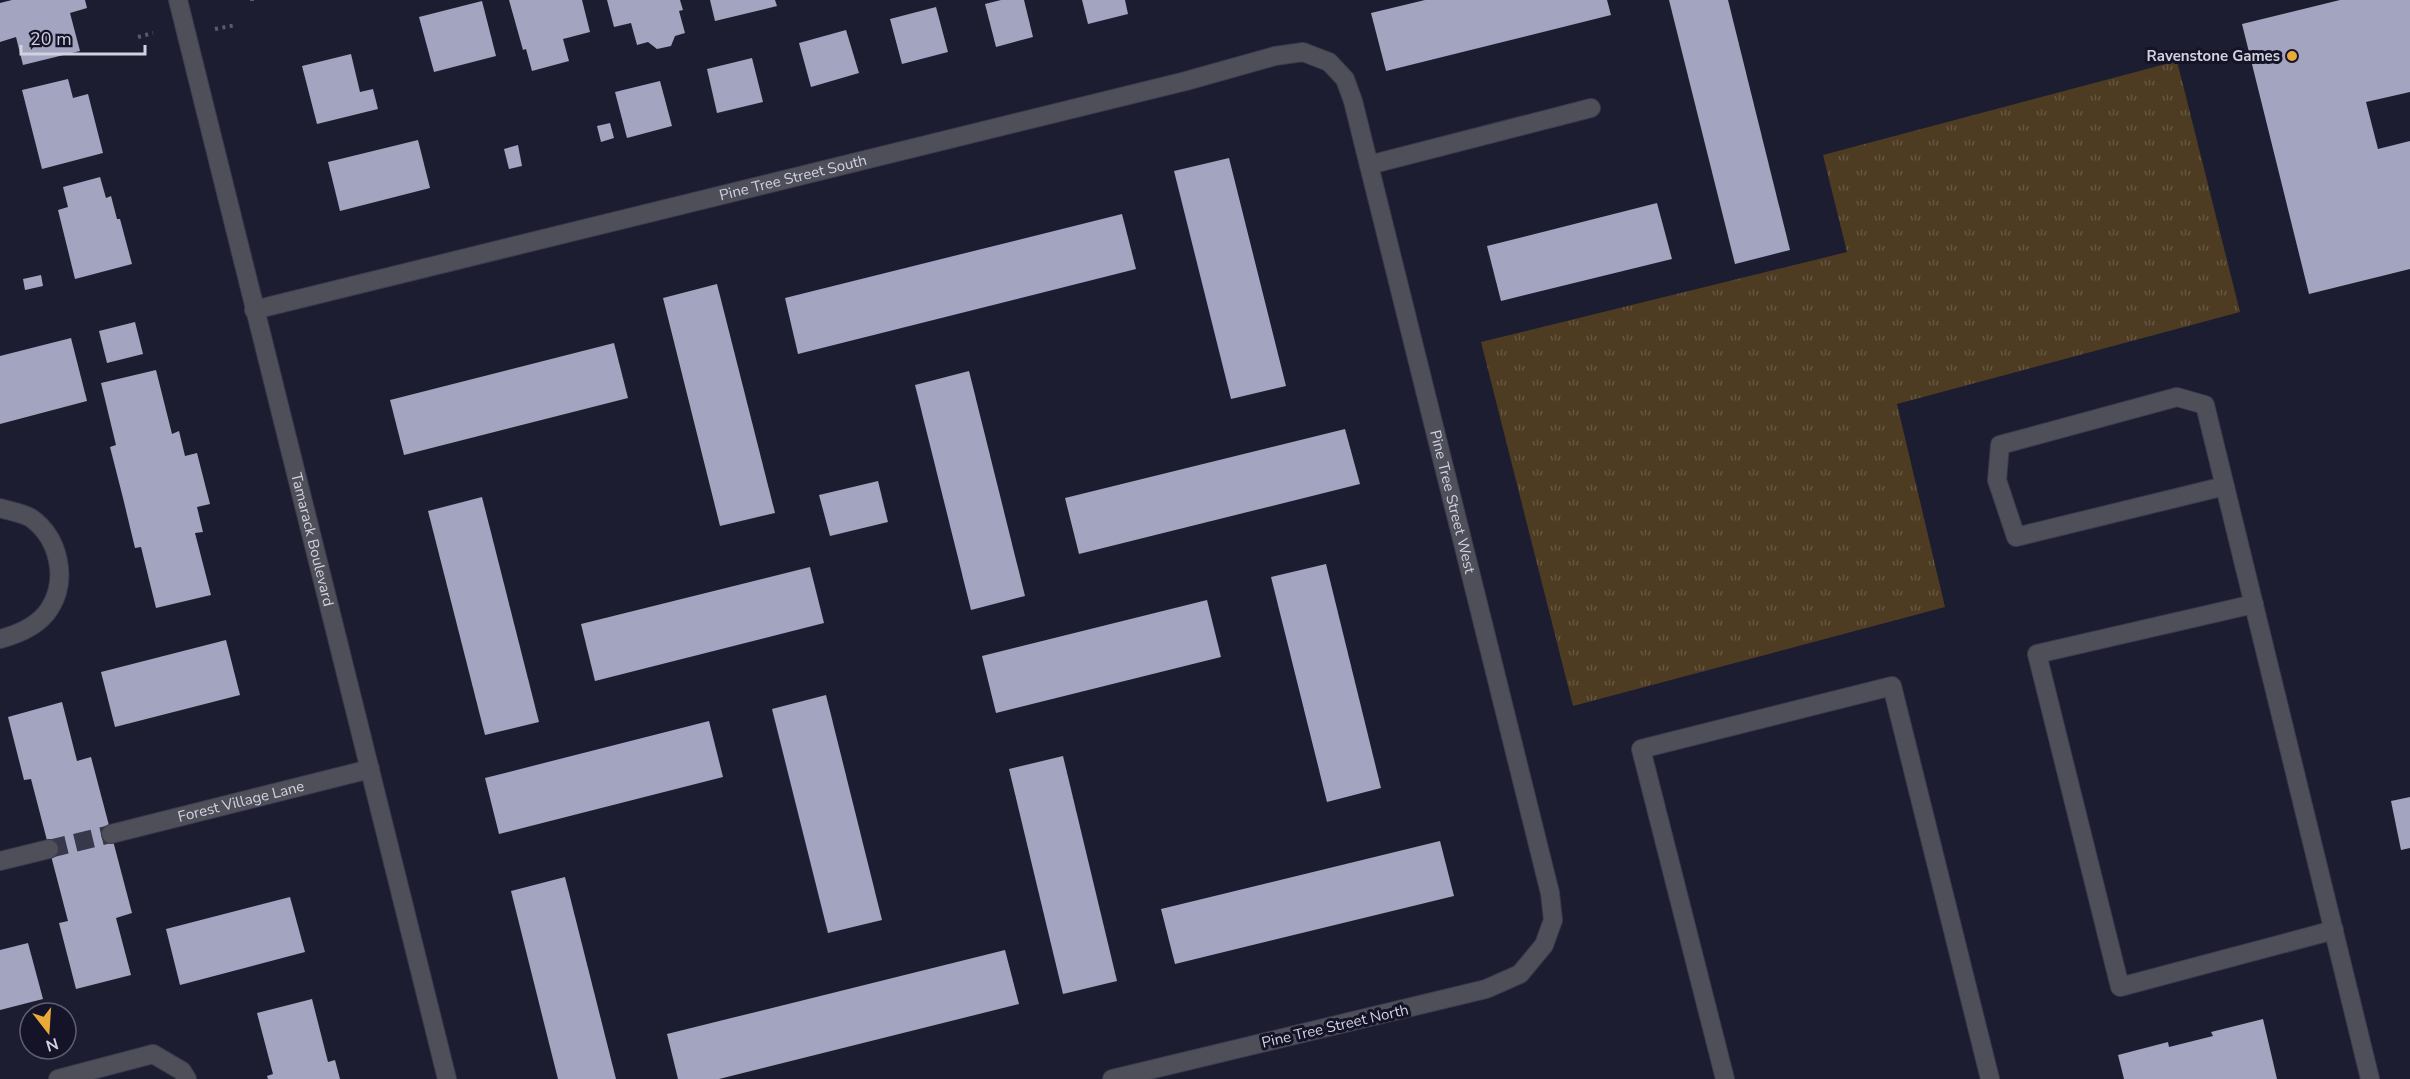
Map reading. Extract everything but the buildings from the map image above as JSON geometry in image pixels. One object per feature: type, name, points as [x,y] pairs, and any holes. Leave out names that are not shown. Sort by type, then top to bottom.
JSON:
[{"type":"street","name":"Tamarack Boulevard","points":[[178,0],[447,1079]]},
{"type":"street","name":"Pine Tree Street South","points":[[254,310],[1186,81],[1275,56],[1303,52],[1329,62]]},
{"type":"street","name":"Pine Tree Street West","points":[[1329,62],[1345,79],[1369,165],[1550,892],[1553,920],[1544,945]]},
{"type":"street","points":[[1369,165],[1591,108]]},
{"type":"street","points":[[2225,486],[2016,537],[1997,480],[2000,445],[2177,397],[2205,405],[2225,486],[2254,604],[2334,930],[2370,1079]]},
{"type":"street","points":[[0,508],[30,517],[54,543],[61,577],[50,609],[24,632],[0,639]]},
{"type":"street","points":[[2254,604],[2037,654],[2120,987],[2334,930]]},
{"type":"street","points":[[1725,1079],[1641,749],[1892,686],[1990,1079]]},
{"type":"street","name":"Forest Village Lane","points":[[111,834],[370,769]]},
{"type":"street","points":[[0,861],[49,849]]},
{"type":"street","name":"Pine Tree Street North","points":[[1112,1079],[1486,989],[1520,974],[1544,945]]},
{"type":"street","points":[[58,1079],[153,1054],[182,1071],[188,1079]]},
{"type":"path","points":[[214,29],[236,25]]},
{"type":"path","points":[[138,37],[153,33]]},
{"type":"green space","points":[[2177,61],[2240,312],[1897,404],[1945,607],[1573,706],[1481,342],[1847,252],[1823,155]]},
{"type":"tunnel","points":[[49,849],[111,834]]},
{"type":"place","name":"Ravenstone Games","points":[[2292,56]]}]
